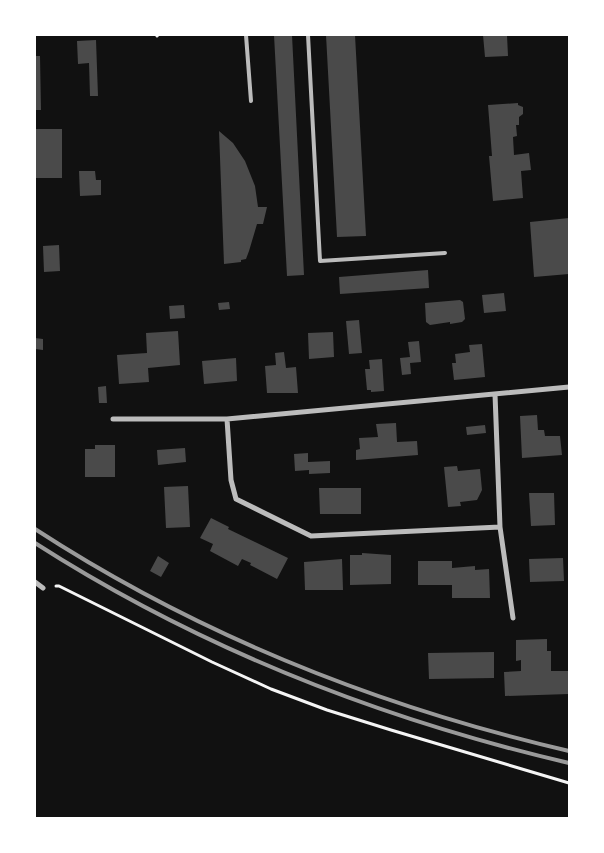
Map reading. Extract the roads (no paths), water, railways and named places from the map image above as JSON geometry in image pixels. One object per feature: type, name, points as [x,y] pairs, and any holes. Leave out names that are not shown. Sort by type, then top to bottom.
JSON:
[{"type":"street","points":[[113,419],[227,419],[569,387]]},
{"type":"street","points":[[495,394],[500,527],[513,618]]},
{"type":"street","points":[[227,419],[230,480],[236,499],[312,536],[500,527]]},
{"type":"street","points":[[35,582],[43,588]]},
{"type":"lane","points":[[246,35],[250,101]]},
{"type":"lane","points":[[308,35],[320,261],[445,253]]},
{"type":"railway","points":[[35,529],[97,567],[161,602],[226,634],[292,663],[429,713],[569,751]]},
{"type":"railway","points":[[35,543],[97,581],[161,615],[226,647],[293,676],[360,702],[429,725],[569,763]]}]
